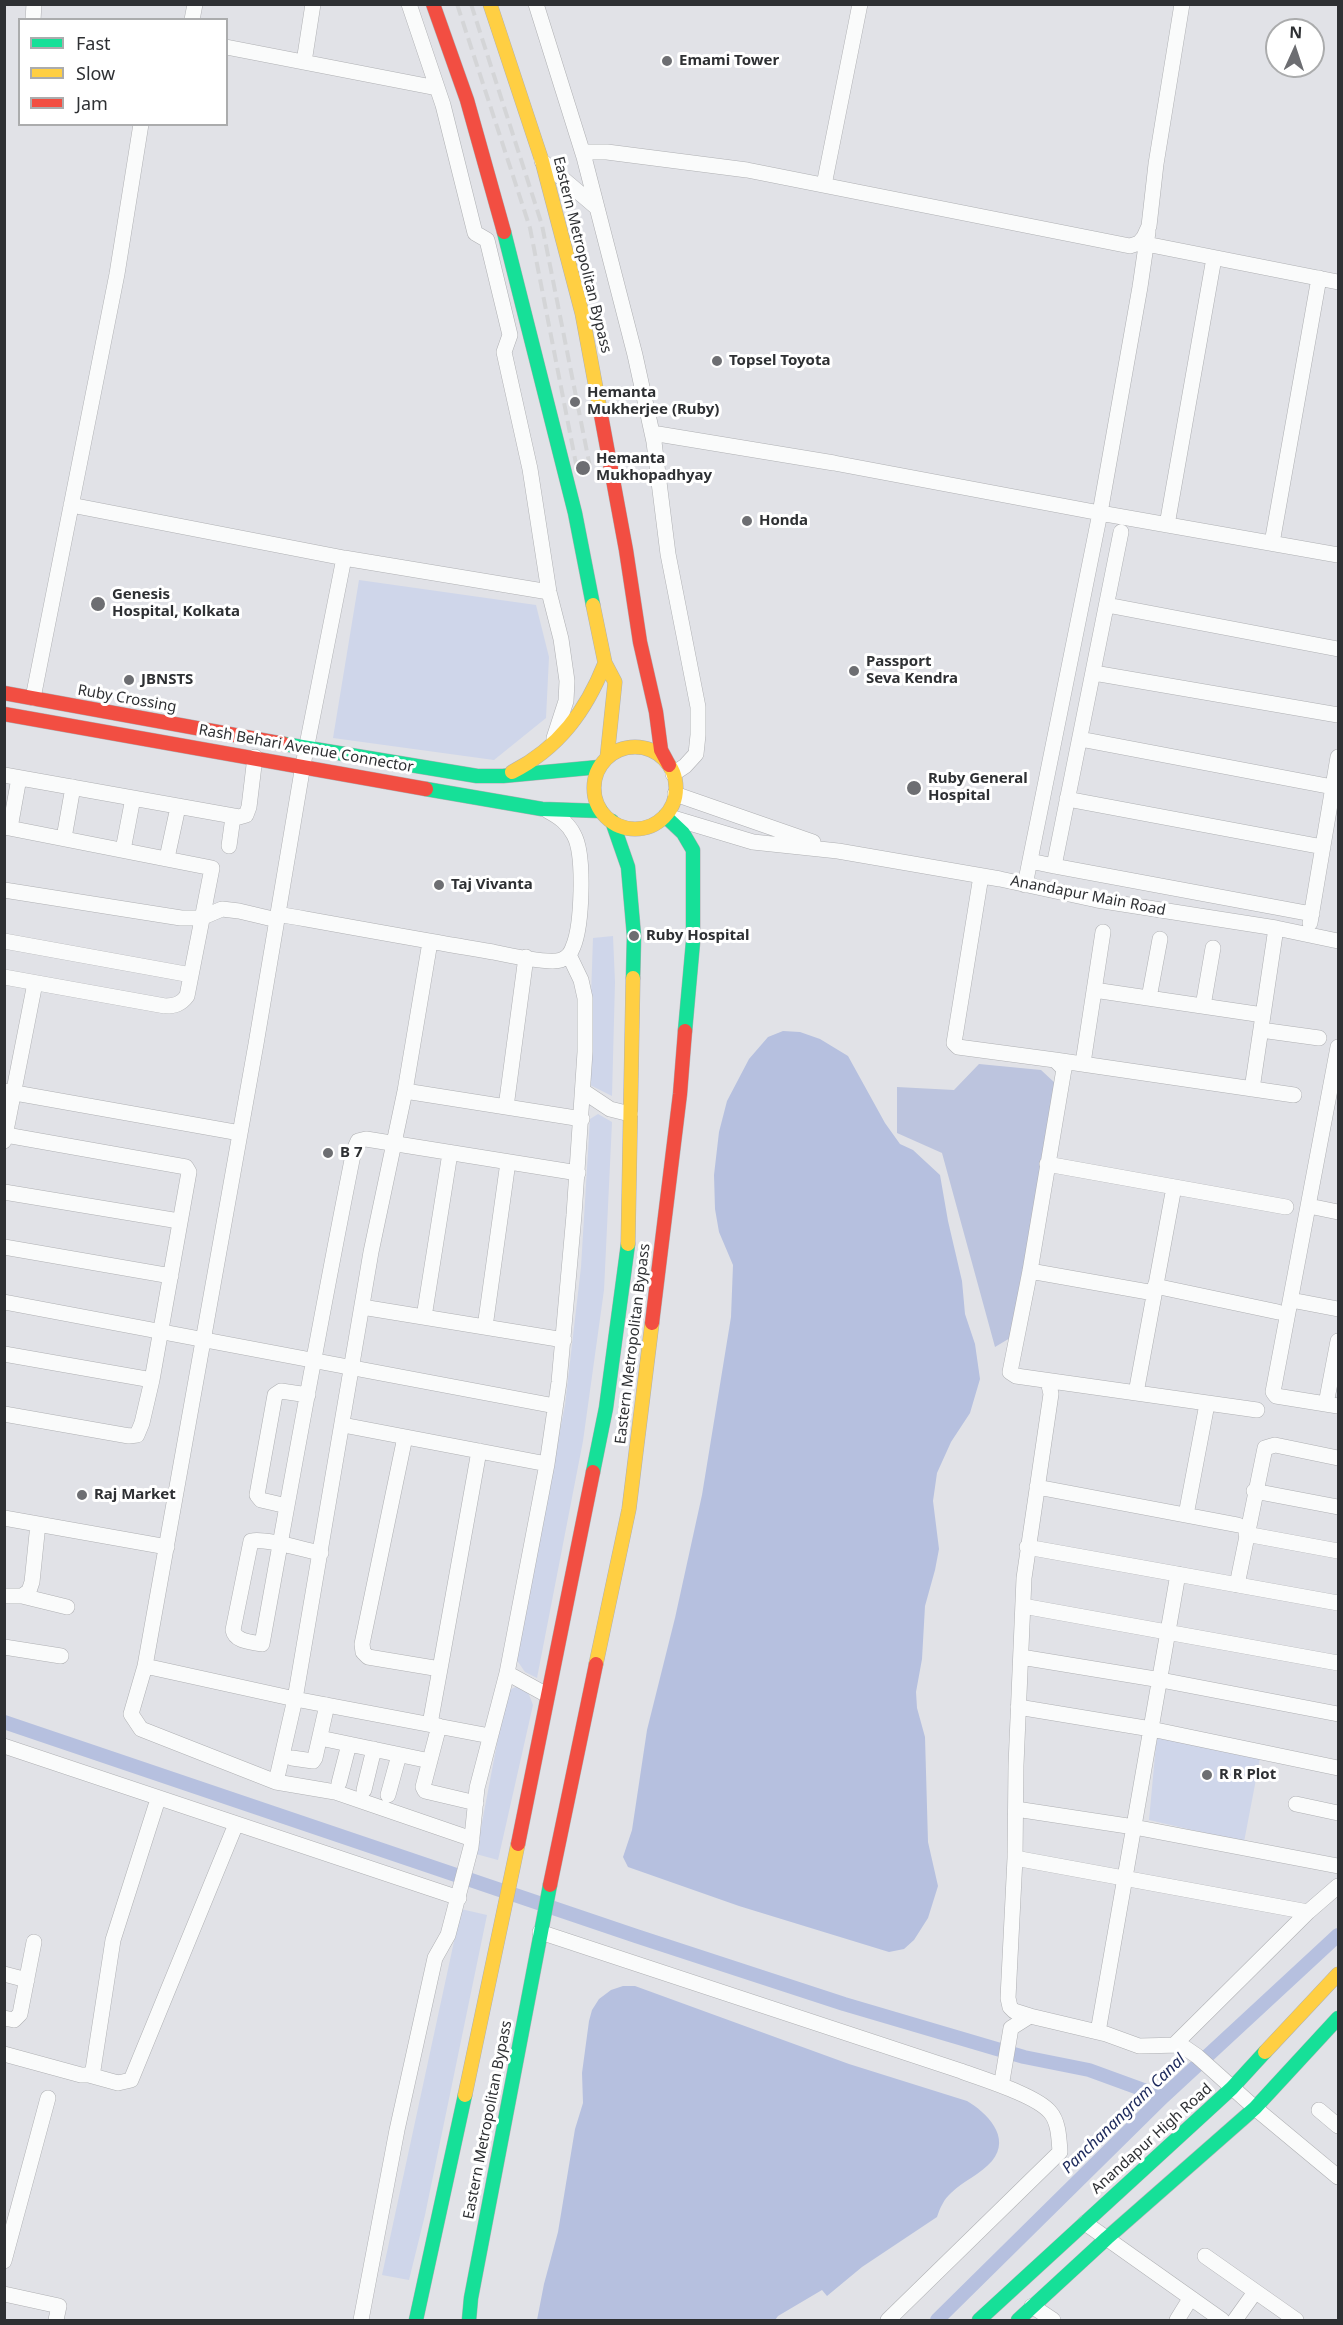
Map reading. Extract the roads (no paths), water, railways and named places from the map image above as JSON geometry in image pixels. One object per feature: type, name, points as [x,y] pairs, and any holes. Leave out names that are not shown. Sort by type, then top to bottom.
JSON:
[{"type":"main road","points":[[433,4],[467,100],[488,171],[574,513],[605,663],[615,682],[603,762],[594,789],[596,801],[607,816],[621,826],[641,828],[651,825],[665,816],[672,804],[675,794],[671,769]]},
{"type":"main road","name":"Eastern Metropolitan Bypass","points":[[490,4],[542,161],[582,313],[626,550],[640,642],[656,712],[661,750],[671,769]]},
{"type":"main road","points":[[503,776],[524,767],[562,737],[583,711],[599,681],[605,663]]},
{"type":"main road","name":"Ruby Crossing","points":[[4,693],[425,769],[477,776],[503,776],[603,762],[628,747],[651,750],[661,756],[671,769]]},
{"type":"main road","name":"Rash Behari Avenue Connector","points":[[4,714],[542,809],[607,816]]},
{"type":"main road","name":"Eastern Metropolitan Bypass","points":[[416,2320],[504,1919],[606,1408],[628,1254],[634,936],[628,867],[624,851],[607,816]]},
{"type":"main road","name":"Eastern Metropolitan Bypass","points":[[469,2320],[551,1879],[629,1509],[680,1094],[693,942],[693,850],[683,833],[665,816]]},
{"type":"main road","name":"Anandapur High Road","points":[[979,2320],[1232,2088],[1337,1978]]},
{"type":"main road","points":[[1018,2320],[1255,2108],[1338,2018]]},
{"type":"street","points":[[304,62],[313,4]]},
{"type":"street","points":[[409,4],[443,105],[475,233],[487,240],[510,335],[504,352],[530,469],[549,592],[561,639],[567,681],[566,701],[561,722],[549,749]]},
{"type":"street","points":[[536,4],[583,152],[635,355],[652,433],[668,554],[698,707],[696,753],[685,766],[671,769]]},
{"type":"street","points":[[825,185],[860,4]]},
{"type":"street","points":[[1025,885],[1100,513],[1149,226],[1182,4]]},
{"type":"street","points":[[228,47],[436,88]]},
{"type":"street","points":[[443,105],[467,100]]},
{"type":"street","points":[[33,698],[117,274],[141,126]]},
{"type":"street","points":[[583,152],[607,152],[729,168],[1123,245],[1138,243],[1149,226]]},
{"type":"street","points":[[542,161],[596,207]]},
{"type":"street","points":[[1146,244],[1338,282]]},
{"type":"street","points":[[1167,525],[1214,258]]},
{"type":"street","points":[[1272,543],[1319,278]]},
{"type":"street","points":[[652,433],[834,463],[1338,555]]},
{"type":"street","points":[[71,505],[344,558],[549,592]]},
{"type":"street","points":[[1054,866],[1121,532]]},
{"type":"street","points":[[344,558],[303,765],[204,1341],[145,1666],[131,1714],[141,1729],[276,1782],[335,1792],[471,1843]]},
{"type":"street","points":[[1107,605],[1338,649]]},
{"type":"street","points":[[1094,673],[1338,715]]},
{"type":"street","points":[[1080,739],[1336,787]]},
{"type":"street","points":[[4,977],[173,1006],[182,1003],[187,996],[212,868],[8,828],[12,776],[234,817],[246,815],[249,807],[255,757]]},
{"type":"street","points":[[1308,935],[1323,846],[1336,787],[1338,757]]},
{"type":"street","points":[[64,838],[74,787]]},
{"type":"street","name":"Anandapur Main Road","points":[[675,794],[838,851]]},
{"type":"street","points":[[123,850],[132,798]]},
{"type":"street","points":[[1067,799],[1323,846]]},
{"type":"street","points":[[167,858],[178,807]]},
{"type":"street","points":[[4,890],[181,918],[201,918],[222,909],[555,961],[569,955],[574,946],[580,907],[580,862],[578,845],[568,825],[542,809]]},
{"type":"street","name":"Anandapur Main Road","points":[[665,816],[753,842],[838,851],[981,876],[1097,900],[1276,928],[1338,941]]},
{"type":"street","points":[[230,846],[234,817]]},
{"type":"street","points":[[1030,861],[1312,914]]},
{"type":"street","points":[[981,876],[954,1044],[958,1047],[1083,1063],[1294,1095]]},
{"type":"street","points":[[1252,1089],[1276,928]]},
{"type":"street","points":[[1083,1063],[1103,932]]},
{"type":"street","points":[[1149,998],[1160,939]]},
{"type":"street","points":[[4,941],[191,975]]},
{"type":"street","points":[[276,1782],[296,1699],[351,1368],[405,1091],[430,942]]},
{"type":"street","points":[[1203,1006],[1213,948]]},
{"type":"street","points":[[361,2320],[397,2130],[435,1958],[448,1935],[460,1894],[471,1843],[477,1788],[507,1673],[547,1464],[564,1340],[582,1119],[585,998],[581,980],[569,955]]},
{"type":"street","points":[[506,1107],[526,957]]},
{"type":"street","points":[[4,1414],[129,1436],[137,1435],[152,1380],[189,1172],[186,1167],[5,1138],[9,1092],[35,983]]},
{"type":"street","points":[[1094,990],[1203,1006],[1319,1038]]},
{"type":"street","points":[[1338,1047],[1333,1110],[1309,1206],[1274,1395],[1332,1405],[1338,1341]]},
{"type":"street","points":[[1055,1060],[1064,1069],[1063,1079],[1010,1372],[1016,1376],[1048,1381],[1257,1410]]},
{"type":"street","points":[[405,1091],[582,1119]]},
{"type":"street","points":[[583,1091],[610,1109],[630,1114]]},
{"type":"street","points":[[9,1092],[240,1133]]},
{"type":"street","points":[[321,1553],[280,1545],[256,1540],[251,1541],[232,1630],[237,1638],[262,1644],[280,1545],[287,1506],[314,1361],[354,1150],[358,1141],[366,1139],[578,1173]]},
{"type":"street","points":[[424,1317],[450,1153]]},
{"type":"street","points":[[485,1327],[507,1162]]},
{"type":"street","points":[[1047,1164],[1286,1207]]},
{"type":"street","points":[[1136,1393],[1174,1187]]},
{"type":"street","points":[[4,1192],[179,1221]]},
{"type":"street","points":[[1309,1206],[1338,1212]]},
{"type":"street","points":[[4,1246],[171,1276]]},
{"type":"street","points":[[1030,1271],[1154,1289],[1278,1312]]},
{"type":"street","points":[[1291,1300],[1338,1309]]},
{"type":"street","points":[[4,1302],[555,1406]]},
{"type":"street","points":[[362,1306],[564,1340]]},
{"type":"street","points":[[4,1354],[152,1380]]},
{"type":"street","points":[[1048,1381],[1051,1394],[1027,1547],[1023,1606],[1018,1707],[1016,1858],[1008,1998],[1010,2007],[1014,2011],[1030,2016],[1098,2032],[1139,2046],[1181,2045],[1197,2056],[1338,2177]]},
{"type":"street","points":[[287,1506],[261,1500],[257,1495],[275,1395],[281,1391],[308,1395]]},
{"type":"street","points":[[1186,1515],[1207,1404]]},
{"type":"street","points":[[343,1425],[547,1464]]},
{"type":"street","points":[[405,1437],[362,1644],[363,1652],[368,1657],[440,1669]]},
{"type":"street","points":[[1237,1585],[1242,1529],[1265,1448],[1275,1445],[1338,1458]]},
{"type":"street","points":[[476,1803],[424,1791],[423,1787],[430,1761],[440,1669],[479,1451]]},
{"type":"street","points":[[1036,1487],[1186,1515],[1338,1551]]},
{"type":"street","points":[[1254,1491],[1338,1507]]},
{"type":"street","points":[[4,1518],[166,1547]]},
{"type":"street","points":[[22,1596],[29,1591],[32,1582],[38,1524]]},
{"type":"street","points":[[1027,1547],[1338,1603]]},
{"type":"street","points":[[1098,2032],[1178,1574]]},
{"type":"street","points":[[4,1596],[22,1596],[67,1607]]},
{"type":"street","points":[[1023,1606],[1338,1663]]},
{"type":"street","points":[[4,1647],[61,1656]]},
{"type":"street","points":[[1021,1657],[1161,1680],[1338,1714]]},
{"type":"street","points":[[145,1666],[296,1699],[490,1736]]},
{"type":"street","points":[[507,1673],[547,1695]]},
{"type":"street","points":[[292,1758],[313,1761],[327,1705]]},
{"type":"street","points":[[1018,1707],[1151,1729],[1338,1768]]},
{"type":"street","points":[[320,1738],[430,1761]]},
{"type":"street","points":[[339,1783],[349,1744]]},
{"type":"street","points":[[4,1746],[158,1799],[460,1894]]},
{"type":"street","points":[[364,1790],[374,1749]]},
{"type":"street","points":[[388,1795],[399,1755]]},
{"type":"street","points":[[89,2075],[93,2070],[113,1940],[158,1799]]},
{"type":"street","points":[[1296,1804],[1338,1813]]},
{"type":"street","points":[[1016,1809],[1134,1827],[1338,1866]]},
{"type":"street","points":[[4,2054],[118,2083],[131,2080],[236,1824]]},
{"type":"street","points":[[1016,1858],[1308,1912]]},
{"type":"street","points":[[1174,2044],[1308,1912],[1338,1886]]},
{"type":"street","points":[[541,1930],[961,2071],[1023,2094],[1050,2112],[1057,2127],[1060,2152],[888,2320]]},
{"type":"street","points":[[4,2018],[14,2020],[20,2014],[34,1942]]},
{"type":"street","points":[[4,1974],[27,1980]]},
{"type":"street","points":[[1002,2081],[1011,2028],[1030,2016]]},
{"type":"street","points":[[4,2261],[48,2098]]},
{"type":"street","points":[[1319,2110],[1338,2126]]},
{"type":"street","points":[[1085,2223],[1222,2320]]},
{"type":"street","points":[[1205,2256],[1296,2320]]},
{"type":"street","points":[[1235,2320],[1255,2292]]},
{"type":"street","points":[[4,2294],[59,2306],[56,2320]]},
{"type":"street","points":[[1177,2320],[1190,2299]]},
{"type":"street","points":[[1032,2306],[1053,2320]]},
{"type":"waterway","points":[[4,1722],[844,2004],[1024,2057],[1089,2070],[1163,2097]]},
{"type":"waterway","name":"Panchanangram Canal","points":[[937,2320],[1163,2097],[1338,1935]]},
{"type":"railway","points":[[457,4],[530,228],[577,469]]},
{"type":"railway","points":[[471,4],[542,225],[590,467]]},
{"type":"place","name":"Emami Tower","points":[[667,61]]},
{"type":"place","name":"Topsel Toyota","points":[[717,361]]},
{"type":"place","name":"Hemanta Mukherjee (Ruby)","points":[[575,402]]},
{"type":"place","name":"Hemanta Mukhopadhyay","points":[[583,468]]},
{"type":"place","name":"Honda","points":[[747,521]]},
{"type":"place","name":"Genesis Hospital, Kolkata","points":[[98,604]]},
{"type":"place","name":"Passport Seva Kendra","points":[[854,671]]},
{"type":"place","name":"JBNSTS","points":[[129,680]]},
{"type":"place","name":"Ruby General Hospital","points":[[914,788]]},
{"type":"place","name":"Taj Vivanta","points":[[439,885]]},
{"type":"place","name":"Ruby Hospital","points":[[634,936]]},
{"type":"place","name":"B 7","points":[[328,1153]]},
{"type":"place","name":"Raj Market","points":[[82,1495]]},
{"type":"place","name":"R R Plot","points":[[1207,1775]]}]
